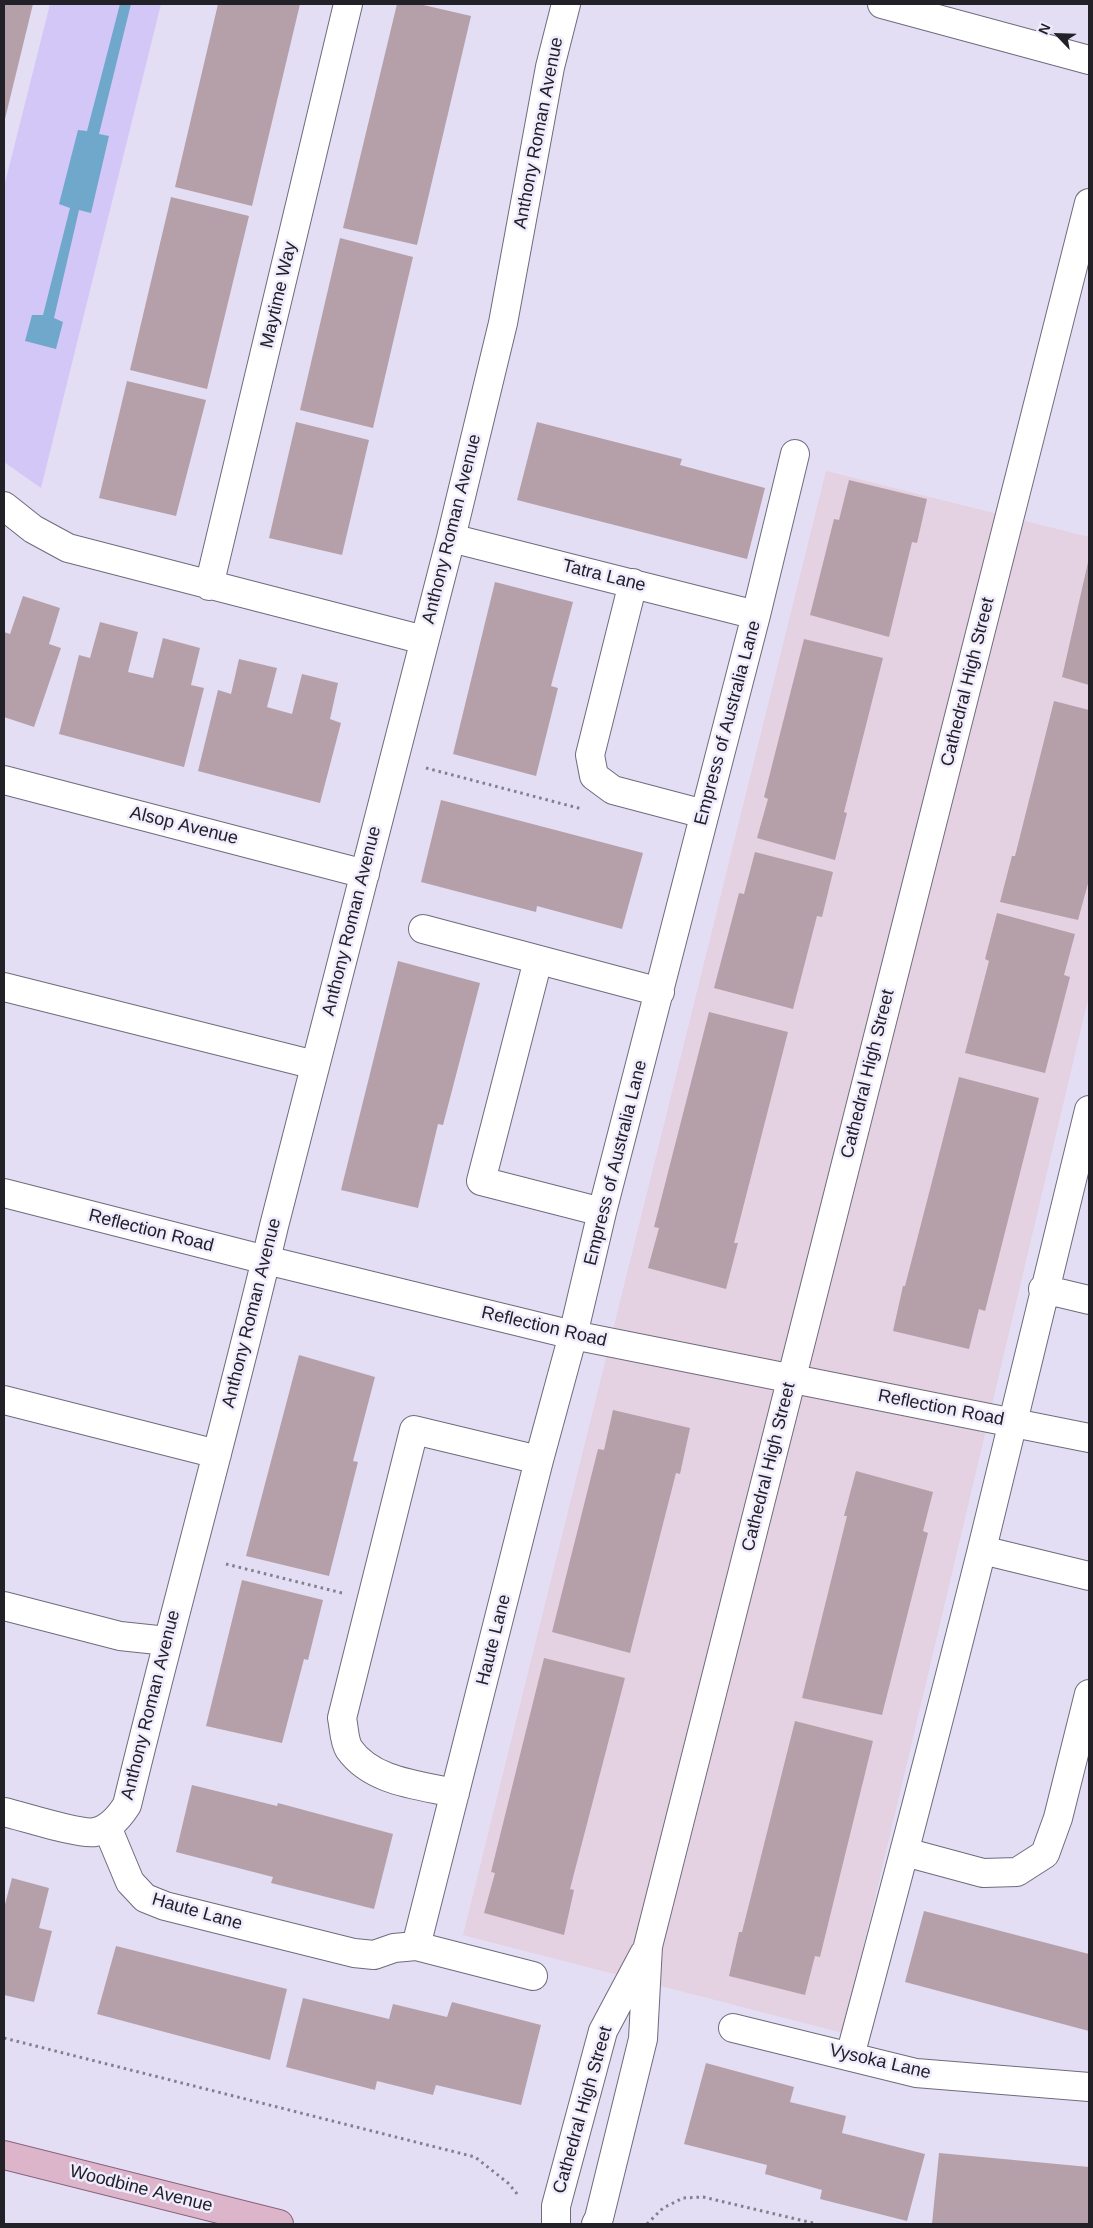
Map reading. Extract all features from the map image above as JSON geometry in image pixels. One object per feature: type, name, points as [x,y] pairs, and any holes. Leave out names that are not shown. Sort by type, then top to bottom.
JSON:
[{"type":"main road","name":"Woodbine Avenue","points":[[4,2155],[279,2224]]},
{"type":"street","name":"Maytime Way","points":[[209,586],[348,4]]},
{"type":"street","name":"Anthony Roman Avenue","points":[[107,1827],[119,1818],[127,1805],[167,1641],[217,1454],[451,538],[503,323],[550,67],[566,4]]},
{"type":"street","points":[[882,4],[1089,60]]},
{"type":"street","name":"Cathedral High Street","points":[[596,2224],[643,2039],[648,1946],[1089,203]]},
{"type":"street","name":"Empress of Australia Lane","points":[[573,1335],[602,1212],[660,992],[795,454]]},
{"type":"street","points":[[4,506],[34,529],[68,548],[209,586],[424,640]]},
{"type":"street","name":"Tatra Lane","points":[[451,538],[756,614]]},
{"type":"street","points":[[633,583],[590,755],[594,776],[613,790],[704,814]]},
{"type":"street","name":"Alsop Avenue","points":[[4,780],[365,874]]},
{"type":"street","points":[[423,929],[660,992]]},
{"type":"street","points":[[538,960],[481,1181],[602,1212]]},
{"type":"street","points":[[4,987],[315,1065]]},
{"type":"street","points":[[850,2056],[905,1852],[982,1550],[1043,1289],[1089,1110]]},
{"type":"street","name":"Reflection Road","points":[[4,1193],[266,1260],[573,1335],[1089,1438]]},
{"type":"street","points":[[1043,1289],[1089,1300]]},
{"type":"street","name":"Haute Lane","points":[[416,1946],[539,1460],[573,1335]]},
{"type":"street","points":[[4,1400],[217,1454]]},
{"type":"street","points":[[455,1793],[391,1779],[366,1766],[348,1747],[342,1718],[414,1430],[539,1460]]},
{"type":"street","points":[[982,1550],[1089,1576]]},
{"type":"street","points":[[4,1606],[120,1636],[167,1641]]},
{"type":"street","points":[[905,1852],[983,1873],[1017,1872],[1044,1854],[1058,1818],[1089,1694]]},
{"type":"street","points":[[4,1812],[81,1832],[95,1832],[107,1827]]},
{"type":"street","name":"Haute Lane","points":[[107,1827],[130,1882],[145,1898],[165,1906],[354,1953],[374,1955],[394,1948],[416,1946],[533,1976]]},
{"type":"street","name":"Cathedral High Street","points":[[556,2224],[556,2206],[603,2031],[648,1946]]},
{"type":"street","name":"Vysoka Lane","points":[[733,2028],[916,2073],[1089,2087]]},
{"type":"path","points":[[426,768],[588,810]]},
{"type":"path","points":[[226,1564],[345,1594]]},
{"type":"path","points":[[4,2038],[475,2157],[508,2183],[518,2195]]},
{"type":"path","points":[[647,2224],[663,2208],[683,2198],[703,2197],[817,2224]]},
{"type":"shaded area","points":[[50,4],[161,4],[41,488],[4,462],[4,187]]},
{"type":"shaded area","points":[[826,471],[1089,537],[1089,995],[843,2033],[463,1935]]},
{"type":"water","points":[[120,4],[131,4],[99,134],[109,136],[91,213],[79,210],[54,318],[63,322],[56,349],[25,341],[32,315],[43,315],[70,208],[59,204],[78,130],[87,131]]},
{"type":"building","points":[[4,4],[33,4],[4,123]]},
{"type":"building","points":[[218,4],[300,4],[252,206],[175,187]]},
{"type":"building","points":[[397,4],[419,4],[471,16],[417,245],[343,228]]},
{"type":"building","points":[[171,197],[249,216],[207,389],[130,370]]},
{"type":"building","points":[[340,238],[413,257],[373,428],[300,410]]},
{"type":"building","points":[[127,381],[206,400],[176,516],[99,498]]},
{"type":"building","points":[[296,422],[369,440],[342,555],[269,538]]},
{"type":"building","points":[[537,422],[682,459],[680,465],[765,488],[747,559],[517,500]]},
{"type":"building","points":[[849,480],[927,499],[917,543],[912,542],[889,637],[810,615],[834,519],[839,520]]},
{"type":"building","points":[[1089,558],[1089,685],[1062,677]]},
{"type":"building","points":[[495,582],[573,602],[551,686],[558,688],[536,776],[453,754]]},
{"type":"building","points":[[23,596],[60,608],[49,644],[61,648],[34,727],[4,717],[4,632],[10,634]]},
{"type":"building","points":[[100,622],[138,632],[128,672],[153,678],[163,638],[200,648],[191,685],[204,688],[184,767],[59,734],[79,655],[90,658]]},
{"type":"building","points":[[804,639],[883,658],[844,812],[847,813],[835,860],[757,838],[768,799],[764,797]]},
{"type":"building","points":[[239,659],[277,668],[267,707],[292,714],[302,674],[338,683],[330,719],[341,723],[320,803],[198,771],[218,690],[231,694]]},
{"type":"building","points":[[1054,701],[1089,710],[1089,880],[1078,920],[1000,902],[1012,856],[1015,856]]},
{"type":"building","points":[[441,800],[643,853],[622,929],[537,906],[536,912],[421,882]]},
{"type":"building","points":[[755,852],[833,872],[822,917],[817,916],[793,1009],[714,988],[739,893],[744,894]]},
{"type":"building","points":[[997,913],[1075,934],[1064,975],[1070,977],[1045,1073],[965,1053],[989,961],[985,959]]},
{"type":"building","points":[[398,961],[480,983],[443,1125],[438,1124],[418,1208],[341,1190]]},
{"type":"building","points":[[709,1012],[788,1032],[734,1243],[738,1243],[726,1289],[648,1268],[659,1228],[654,1227]]},
{"type":"building","points":[[959,1077],[1039,1098],[985,1311],[979,1309],[969,1349],[893,1331],[903,1286],[905,1286]]},
{"type":"building","points":[[299,1355],[375,1377],[353,1461],[358,1462],[329,1576],[246,1556]]},
{"type":"building","points":[[613,1410],[690,1428],[680,1474],[676,1473],[630,1653],[552,1632],[598,1449],[604,1450]]},
{"type":"building","points":[[856,1471],[933,1492],[923,1531],[928,1533],[882,1715],[802,1698],[847,1516],[844,1516]]},
{"type":"building","points":[[242,1580],[323,1600],[308,1660],[304,1659],[282,1743],[206,1726]]},
{"type":"building","points":[[544,1658],[625,1678],[570,1889],[574,1890],[564,1935],[484,1913],[495,1873],[491,1872]]},
{"type":"building","points":[[795,1721],[873,1741],[820,1957],[815,1956],[805,1995],[729,1976],[739,1932],[742,1932]]},
{"type":"building","points":[[192,1785],[277,1806],[278,1803],[393,1834],[374,1909],[271,1883],[273,1877],[176,1852]]},
{"type":"building","points":[[12,1878],[49,1888],[39,1928],[52,1931],[34,2002],[4,1995],[4,1908]]},
{"type":"building","points":[[924,1911],[1089,1954],[1089,2031],[905,1982]]},
{"type":"building","points":[[116,1946],[287,1989],[270,2060],[97,2014]]},
{"type":"building","points":[[303,1998],[389,2019],[393,2004],[447,2017],[452,2002],[541,2025],[521,2105],[436,2085],[433,2095],[377,2081],[375,2090],[286,2067]]},
{"type":"building","points":[[706,2063],[794,2087],[790,2102],[846,2116],[842,2133],[925,2154],[907,2221],[820,2199],[822,2190],[765,2174],[767,2165],[684,2144]]},
{"type":"building","points":[[939,2153],[1089,2167],[1089,2224],[932,2224]]}]
